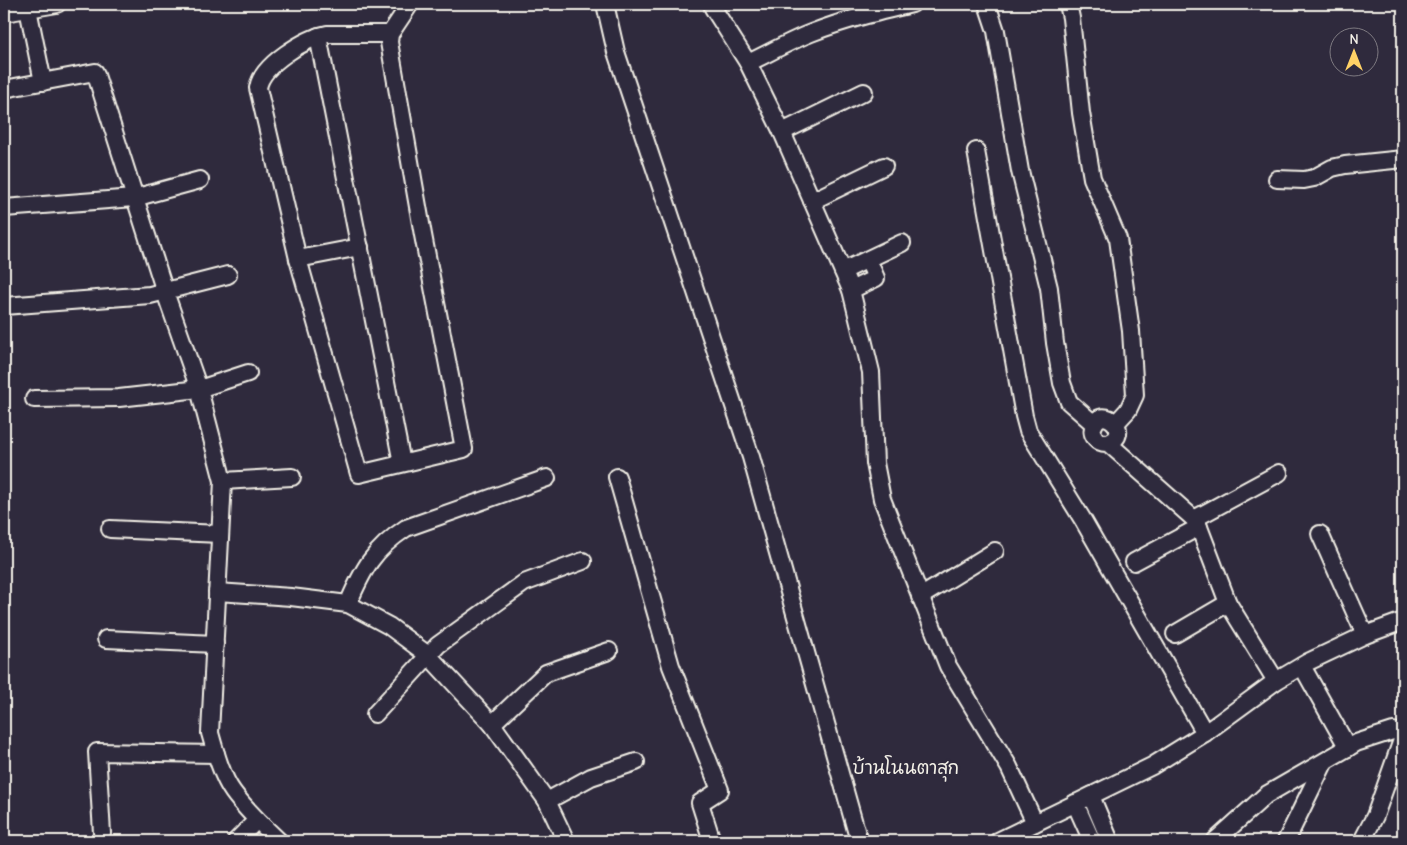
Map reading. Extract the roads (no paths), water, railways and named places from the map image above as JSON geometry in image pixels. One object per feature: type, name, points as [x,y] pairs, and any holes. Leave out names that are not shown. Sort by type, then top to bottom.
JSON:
[{"type":"street","points":[[4,13],[28,6],[57,4]]},
{"type":"street","points":[[390,34],[327,34],[318,36],[296,47],[278,60],[263,75],[259,81],[258,88],[298,259],[359,474],[464,449],[419,216],[389,42],[390,34],[410,4]]},
{"type":"street","points":[[605,4],[616,52],[751,457],[859,841]]},
{"type":"street","points":[[748,63],[809,33],[828,26],[912,4]]},
{"type":"street","points":[[987,4],[996,30],[1020,171],[1049,288],[1055,343],[1062,383],[1069,402],[1094,424]]},
{"type":"street","points":[[1068,4],[1081,113],[1092,178],[1118,239],[1131,331],[1135,396],[1128,410],[1116,423]]},
{"type":"street","points":[[28,6],[43,82]]},
{"type":"street","points":[[713,8],[748,63],[782,132],[851,290],[871,372],[875,463],[882,499],[948,666],[1009,767],[1035,822]]},
{"type":"street","points":[[318,36],[402,463]]},
{"type":"street","points":[[4,89],[94,72],[165,292],[199,389],[223,482],[210,733],[216,754],[232,791],[257,820],[279,841]]},
{"type":"street","points":[[782,132],[864,92]]},
{"type":"street","points":[[976,151],[1028,431],[1083,520],[1205,733]]},
{"type":"street","points":[[1277,179],[1304,180],[1314,178],[1332,168],[1345,165],[1403,159]]},
{"type":"street","points":[[812,201],[884,166]]},
{"type":"street","points":[[4,208],[134,198],[200,180]]},
{"type":"street","points":[[843,271],[902,243]]},
{"type":"street","points":[[298,259],[360,247]]},
{"type":"street","points":[[851,290],[876,278],[868,260]]},
{"type":"street","points":[[4,306],[150,295],[228,275]]},
{"type":"street","points":[[34,399],[119,398],[199,389],[248,372]]},
{"type":"street","points":[[1108,443],[1117,435],[1118,427],[1109,418],[1104,418],[1094,424],[1093,432],[1096,439],[1108,443],[1196,523],[1228,603],[1276,681]]},
{"type":"street","points":[[1134,562],[1279,473]]},
{"type":"street","points":[[223,482],[292,477]]},
{"type":"street","points":[[617,477],[671,666],[720,790],[700,803],[712,841]]},
{"type":"street","points":[[348,604],[360,574],[389,540],[406,528],[547,478]]},
{"type":"street","points":[[110,529],[220,534]]},
{"type":"street","points":[[1320,534],[1364,635]]},
{"type":"street","points":[[920,597],[995,551]]},
{"type":"street","points":[[375,714],[438,645],[524,583],[583,561]]},
{"type":"street","points":[[217,592],[291,597],[348,604],[389,626],[428,655],[492,724],[547,800],[566,841]]},
{"type":"street","points":[[1176,634],[1228,603]]},
{"type":"street","points":[[1004,839],[1035,822],[1152,766],[1205,733],[1276,681],[1302,666],[1364,635],[1403,621]]},
{"type":"street","points":[[106,639],[215,644]]},
{"type":"street","points":[[492,724],[546,673],[608,651]]},
{"type":"street","points":[[1302,666],[1348,748]]},
{"type":"street","points":[[1215,841],[1266,795],[1356,743],[1394,731],[1399,732],[1402,740],[1375,816],[1362,841]]},
{"type":"street","points":[[102,833],[97,752],[216,754]]},
{"type":"street","points":[[547,800],[591,777],[636,762]]},
{"type":"street","points":[[1286,841],[1324,763]]},
{"type":"street","points":[[1091,796],[1110,841]]},
{"type":"street","points":[[1075,803],[1092,841]]},
{"type":"street","points":[[236,841],[257,820]]},
{"type":"district","name":"บ้านโนนตาสุก","points":[[906,768]]}]
